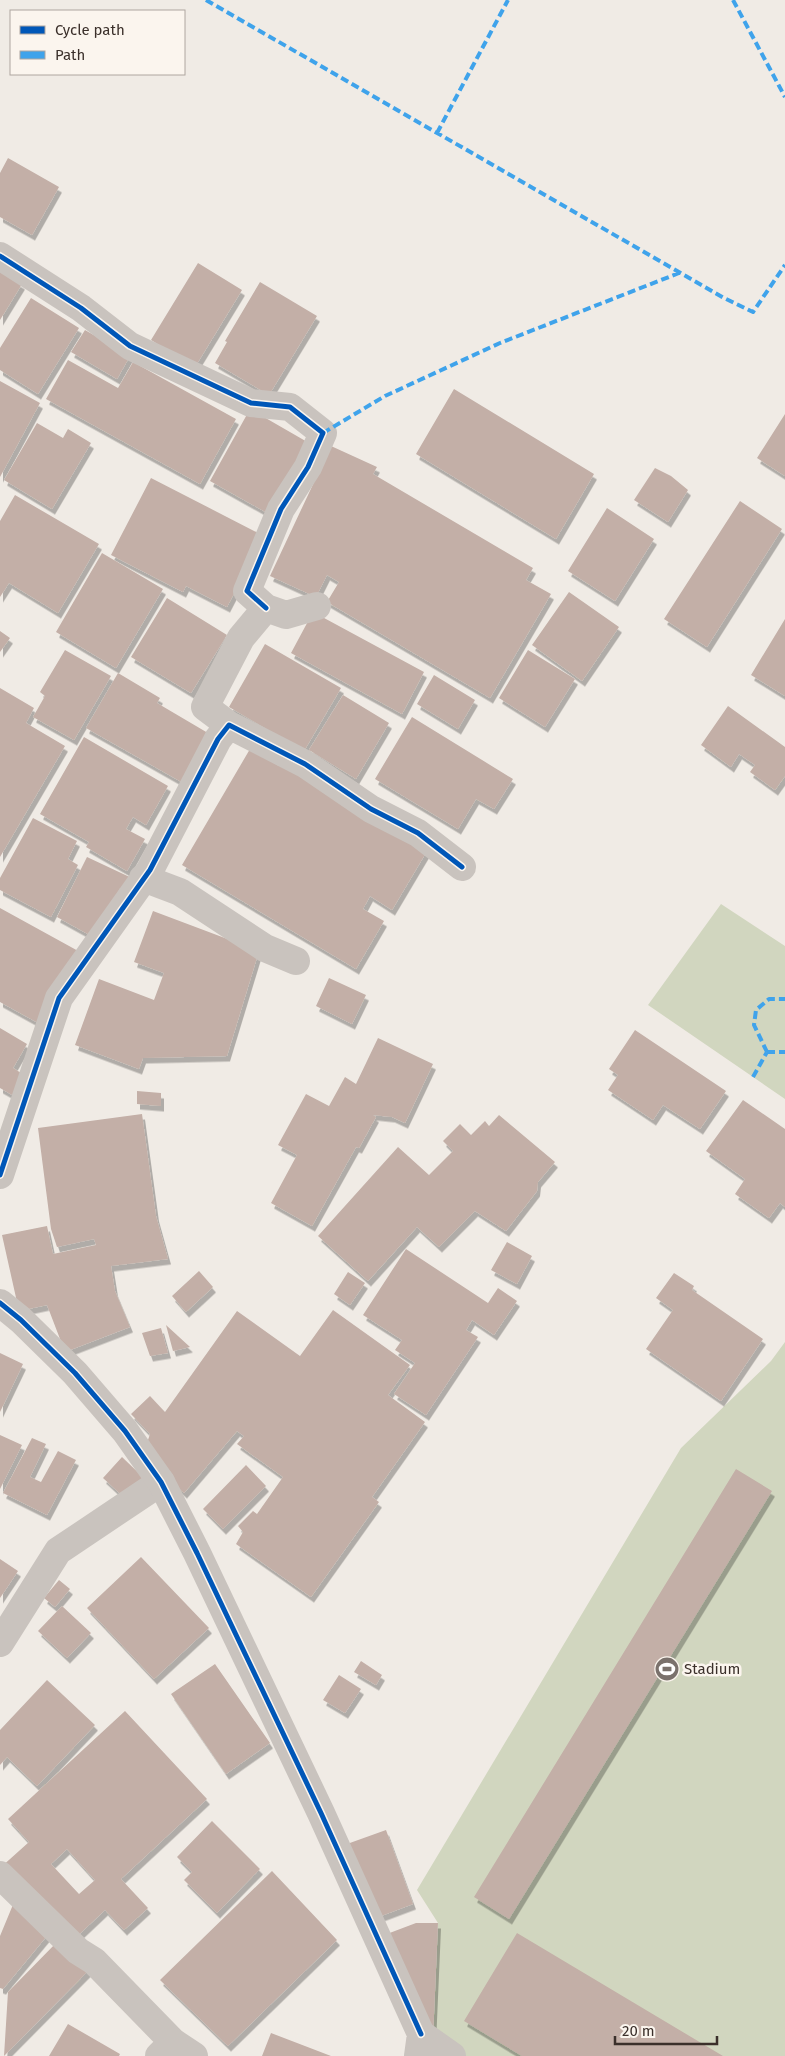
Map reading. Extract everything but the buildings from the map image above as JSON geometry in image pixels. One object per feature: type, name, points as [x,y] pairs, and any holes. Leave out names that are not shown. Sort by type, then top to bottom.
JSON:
[{"type":"street","points":[[0,256],[81,308],[130,346],[251,403],[290,407],[322,433],[308,467],[281,509],[247,591],[266,608],[286,615],[317,606]]},
{"type":"street","points":[[266,608],[241,638],[205,707],[229,725],[305,764],[371,808],[418,833],[462,867]]},
{"type":"street","points":[[0,1175],[59,998],[143,878],[218,739],[229,725]]},
{"type":"street","points":[[143,878],[180,892],[265,948],[296,961]]},
{"type":"street","points":[[0,1303],[21,1320],[75,1373],[125,1431],[161,1482],[197,1553],[321,1813],[419,2045],[452,2056]]},
{"type":"street","points":[[0,1643],[58,1550],[161,1482]]},
{"type":"street","points":[[0,1875],[78,1951],[94,1961],[175,2051]]},
{"type":"green space","points":[[721,904],[785,946],[785,1099],[648,1005]]},
{"type":"green space","name":"Stadium","points":[[785,1342],[785,2056],[463,2056],[433,2038],[438,1923],[417,1890],[681,1448],[771,1361]]},
{"type":"marked path","points":[[206,0],[724,298],[753,312],[785,265]]},
{"type":"marked path","points":[[437,133],[508,0]]},
{"type":"marked path","points":[[733,0],[785,97]]},
{"type":"marked path","points":[[323,433],[385,396],[500,343],[679,273]]},
{"type":"marked path","points":[[767,1052],[754,1025],[756,1010],[769,999],[785,999]]},
{"type":"marked path","points":[[767,1052],[785,1052]]},
{"type":"marked path","points":[[753,1077],[767,1052]]},
{"type":"cycle path","points":[[0,256],[81,308],[130,346],[251,403],[290,407],[323,433],[308,467],[281,509],[247,591],[266,608]]},
{"type":"cycle path","points":[[0,1175],[59,998],[150,870],[218,739],[229,725],[305,764],[371,809],[418,833],[462,867]]},
{"type":"cycle path","points":[[0,1303],[21,1320],[75,1373],[125,1431],[161,1482],[197,1553],[321,1813],[421,2034]]},
{"type":"place","name":"Stadium","points":[[667,1669]]}]
